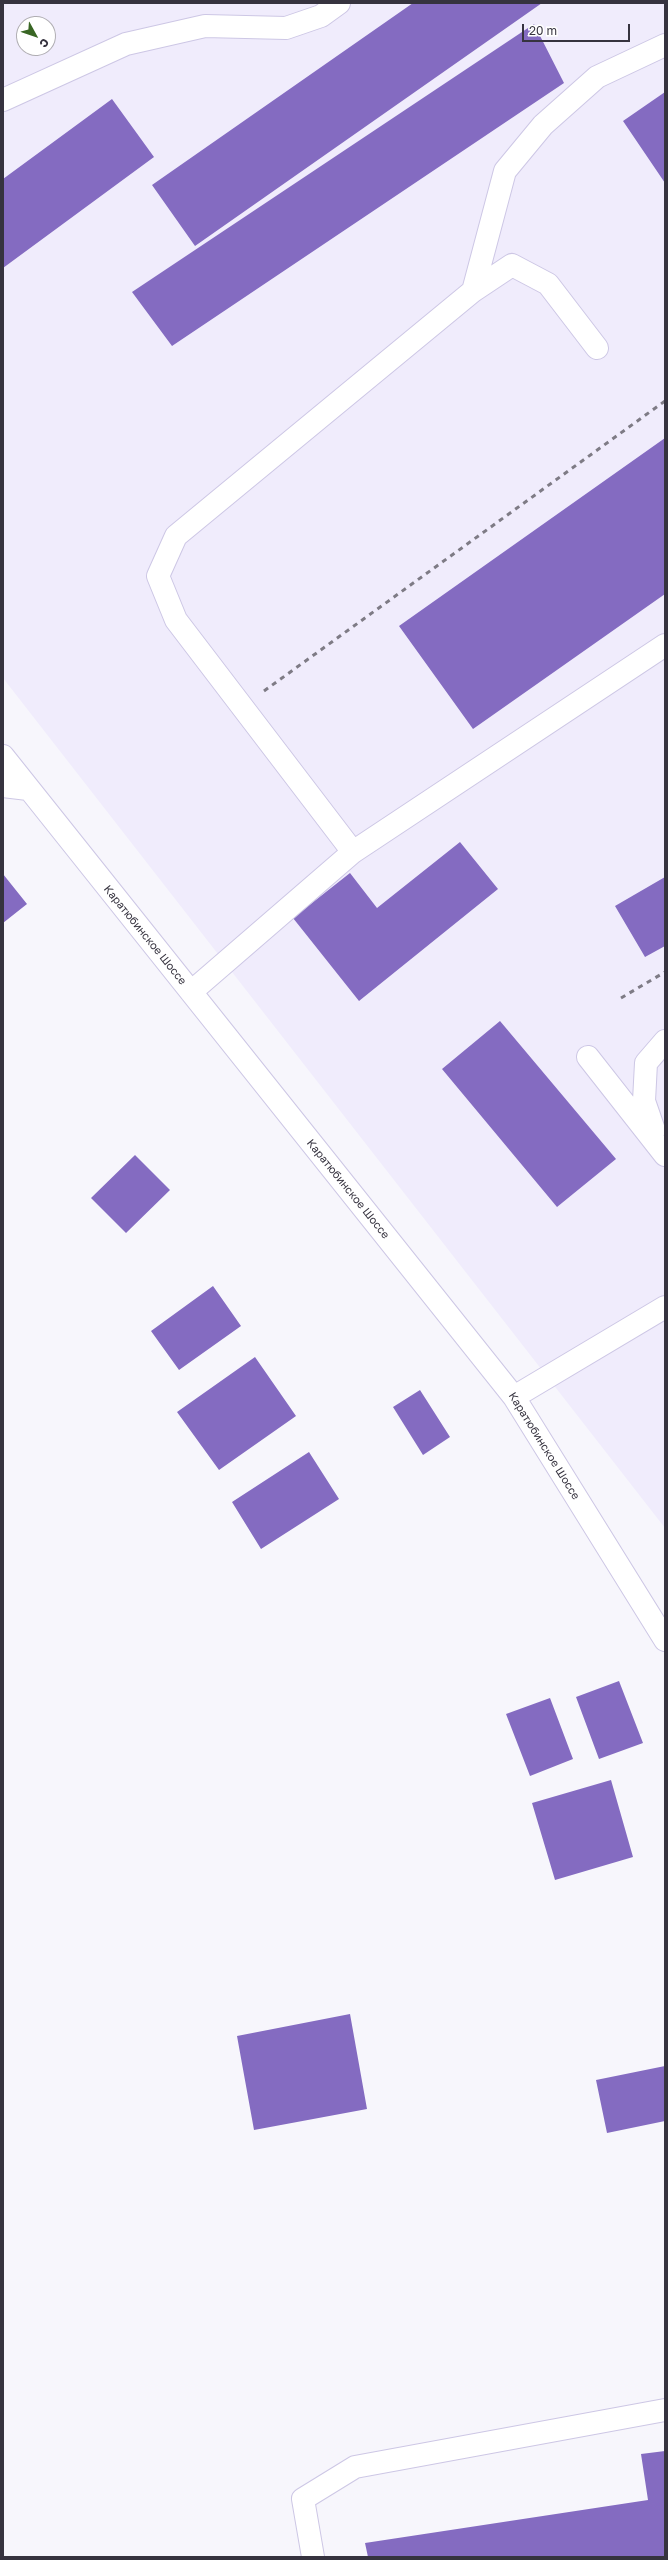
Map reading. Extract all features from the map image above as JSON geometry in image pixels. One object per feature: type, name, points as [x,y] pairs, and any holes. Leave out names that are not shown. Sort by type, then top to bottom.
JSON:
[{"type":"street","points":[[3,100],[126,44],[205,26],[286,28],[321,16],[339,3]]},
{"type":"street","points":[[473,291],[505,171],[543,125],[597,77],[665,45]]},
{"type":"street","points":[[353,852],[176,620],[158,576],[176,536],[473,291],[512,265],[548,284],[597,348]]},
{"type":"street","points":[[191,992],[353,852],[665,645]]},
{"type":"street","name":"Каратюбинское Шоссе","points":[[3,756],[514,1398],[665,1640]]},
{"type":"street","points":[[3,786],[28,789]]},
{"type":"street","points":[[662,1150],[644,1101],[646,1063],[665,1041]]},
{"type":"street","points":[[588,1057],[662,1150]]},
{"type":"street","points":[[514,1398],[665,1307]]},
{"type":"street","points":[[313,2557],[303,2499],[355,2467],[665,2410]]},
{"type":"shaded area","points":[[3,3],[665,3],[665,1528],[3,678]]},
{"type":"building","points":[[413,3],[542,3],[195,246],[152,185]]},
{"type":"building","points":[[534,24],[564,83],[172,346],[132,292]]},
{"type":"building","points":[[665,92],[665,183],[623,121]]},
{"type":"building","points":[[112,99],[154,157],[3,268],[3,179]]},
{"type":"building","points":[[665,438],[665,594],[473,729],[399,626]]},
{"type":"building","points":[[460,842],[498,889],[359,1001],[293,918],[350,873],[377,908]]},
{"type":"building","points":[[3,874],[27,904],[3,923]]},
{"type":"building","points":[[665,877],[665,946],[645,957],[615,906]]},
{"type":"building","points":[[500,1021],[616,1159],[557,1207],[442,1069]]},
{"type":"building","points":[[135,1155],[170,1190],[126,1233],[91,1198]]},
{"type":"building","points":[[213,1286],[241,1326],[179,1370],[151,1331]]},
{"type":"building","points":[[255,1357],[296,1416],[219,1470],[177,1412]]},
{"type":"building","points":[[420,1390],[450,1437],[423,1455],[393,1407]]},
{"type":"building","points":[[309,1452],[339,1499],[261,1549],[232,1502]]},
{"type":"building","points":[[619,1681],[643,1743],[599,1759],[576,1697]]},
{"type":"building","points":[[550,1698],[573,1759],[530,1776],[506,1714]]},
{"type":"building","points":[[611,1780],[633,1857],[555,1880],[532,1803]]},
{"type":"building","points":[[350,2014],[367,2109],[254,2130],[237,2036]]},
{"type":"building","points":[[665,2066],[665,2121],[607,2133],[596,2080]]},
{"type":"building","points":[[665,2451],[665,2557],[368,2557],[365,2543],[648,2500],[641,2454]]},
{"type":"railway","points":[[264,691],[665,401]]},
{"type":"railway","points":[[621,998],[665,972]]}]
